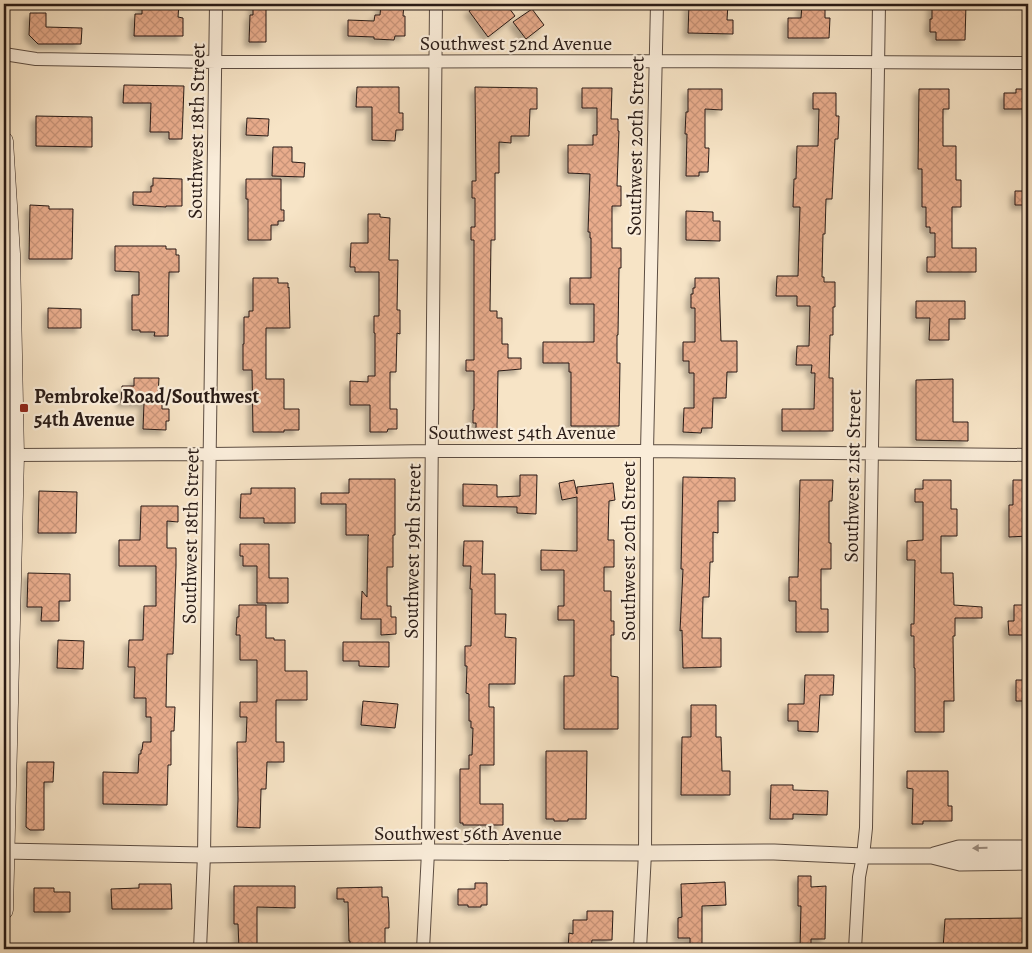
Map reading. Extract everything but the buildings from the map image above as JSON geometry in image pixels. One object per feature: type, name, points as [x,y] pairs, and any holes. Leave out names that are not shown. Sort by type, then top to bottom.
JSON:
[{"type":"main road","points":[[4,141],[11,254],[4,910]]},
{"type":"street","name":"Southwest 18th Street","points":[[200,949],[204,856],[216,4]]},
{"type":"street","name":"Southwest 19th Street","points":[[423,949],[428,852],[436,4]]},
{"type":"street","name":"Southwest 20th Street","points":[[640,949],[645,853],[647,451],[657,4]]},
{"type":"street","name":"Southwest 21st Street","points":[[855,949],[859,878],[866,828],[879,4]]},
{"type":"street","name":"Southwest 52nd Avenue","points":[[4,54],[36,60],[216,62],[656,61],[1028,63]]},
{"type":"street","name":"Southwest 54th Avenue","points":[[10,450],[210,454],[432,450],[1028,455]]},
{"type":"street","name":"Southwest 56th Avenue","points":[[932,856],[959,848],[1028,848]]},
{"type":"street","name":"Southwest 56th Avenue","points":[[5,851],[204,856],[428,852],[774,852],[863,856],[932,856],[960,863],[1028,862]]},
{"type":"place","name":"Pembroke Road/Southwest 54th Avenue","points":[[24,408]]}]
